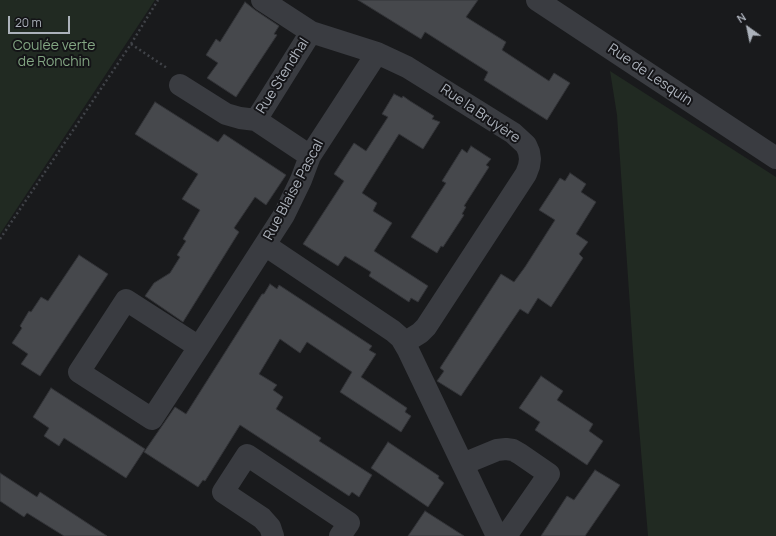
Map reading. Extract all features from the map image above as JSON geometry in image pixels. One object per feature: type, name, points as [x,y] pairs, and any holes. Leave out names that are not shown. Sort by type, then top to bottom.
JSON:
[{"type":"street","name":"Rue la Bruyère","points":[[262,0],[310,32],[377,53],[407,67],[513,133],[526,145],[530,159],[526,174],[426,327],[404,343]]},
{"type":"street","name":"Rue de Lesquin","points":[[537,0],[769,154]]},
{"type":"street","name":"Rue Stendhal","points":[[256,120],[310,32]]},
{"type":"street","name":"Rue Blaise Pascal","points":[[199,347],[126,300],[79,372],[152,419],[199,347],[265,245],[293,198],[310,156],[377,53]]},
{"type":"street","name":"Rue Stendhal","points":[[180,85],[226,114],[256,120],[310,156]]},
{"type":"street","points":[[265,245],[393,331],[404,343],[497,536]]},
{"type":"street","points":[[463,464],[497,450],[506,448],[520,454],[549,474],[506,536]]},
{"type":"street","points":[[273,536],[270,527],[262,518],[223,492],[247,455],[349,523],[340,536]]},
{"type":"path","points":[[0,239],[131,44],[158,0]]},
{"type":"path","points":[[131,44],[177,75],[180,85]]},
{"type":"green space","name":"Coulée verte de Ronchin","points":[[0,0],[155,0],[0,234]]},
{"type":"green space","points":[[610,71],[776,177],[776,536],[648,536],[634,366],[617,115]]},
{"type":"building","points":[[358,0],[478,0],[466,17],[506,42],[502,50],[549,81],[554,73],[570,83],[547,120],[484,80],[488,72],[425,32],[421,39]]},
{"type":"building","points":[[245,2],[279,26],[274,34],[277,35],[236,97],[207,78],[218,63],[206,55],[216,39],[220,42]]},
{"type":"building","points":[[394,94],[402,98],[403,96],[434,116],[432,119],[440,122],[423,149],[399,134],[362,193],[377,203],[373,211],[392,223],[374,251],[428,286],[418,302],[411,298],[409,302],[369,276],[371,272],[345,256],[338,266],[303,244],[344,181],[334,174],[354,143],[366,151],[388,117],[382,114]]},
{"type":"building","points":[[155,102],[218,142],[224,134],[286,175],[266,205],[255,197],[234,228],[239,232],[183,322],[145,296],[154,283],[170,273],[180,257],[177,255],[186,241],[183,239],[200,210],[182,199],[198,174],[135,134]]},
{"type":"building","points":[[471,146],[491,159],[486,165],[489,167],[464,206],[466,207],[462,214],[464,215],[443,247],[441,246],[437,253],[411,237],[446,183],[442,181],[462,149],[467,153]]},
{"type":"building","points":[[570,173],[586,184],[581,192],[596,202],[576,234],[588,242],[579,254],[583,258],[551,307],[538,298],[528,314],[520,309],[461,396],[437,381],[444,371],[440,368],[501,274],[514,282],[525,267],[555,220],[539,210],[560,178],[565,181]]},
{"type":"building","points":[[79,255],[108,274],[40,376],[21,364],[28,354],[12,343],[22,328],[20,326],[29,311],[31,312],[41,297],[48,301]]},
{"type":"building","points":[[270,284],[277,289],[279,285],[372,346],[369,350],[376,354],[361,377],[407,408],[405,412],[411,416],[401,432],[340,392],[352,372],[307,342],[300,353],[280,339],[259,374],[277,385],[273,390],[283,397],[276,409],[321,438],[319,441],[372,475],[359,497],[352,492],[349,496],[240,425],[205,481],[203,480],[198,487],[144,452],[175,407],[186,414],[262,294],[264,294]]},
{"type":"building","points":[[541,376],[563,391],[557,400],[593,424],[589,431],[603,441],[587,465],[535,430],[540,422],[519,408]]},
{"type":"building","points":[[51,388],[145,449],[126,478],[64,438],[59,446],[44,436],[49,428],[33,417]]},
{"type":"building","points":[[388,442],[439,476],[438,478],[444,483],[428,507],[371,468]]},
{"type":"building","points":[[595,470],[620,485],[585,536],[541,536],[567,496],[574,500]]},
{"type":"building","points":[[0,473],[37,497],[40,492],[107,536],[64,536],[27,513],[24,517],[0,501]]},
{"type":"building","points":[[425,511],[464,536],[408,536]]}]
